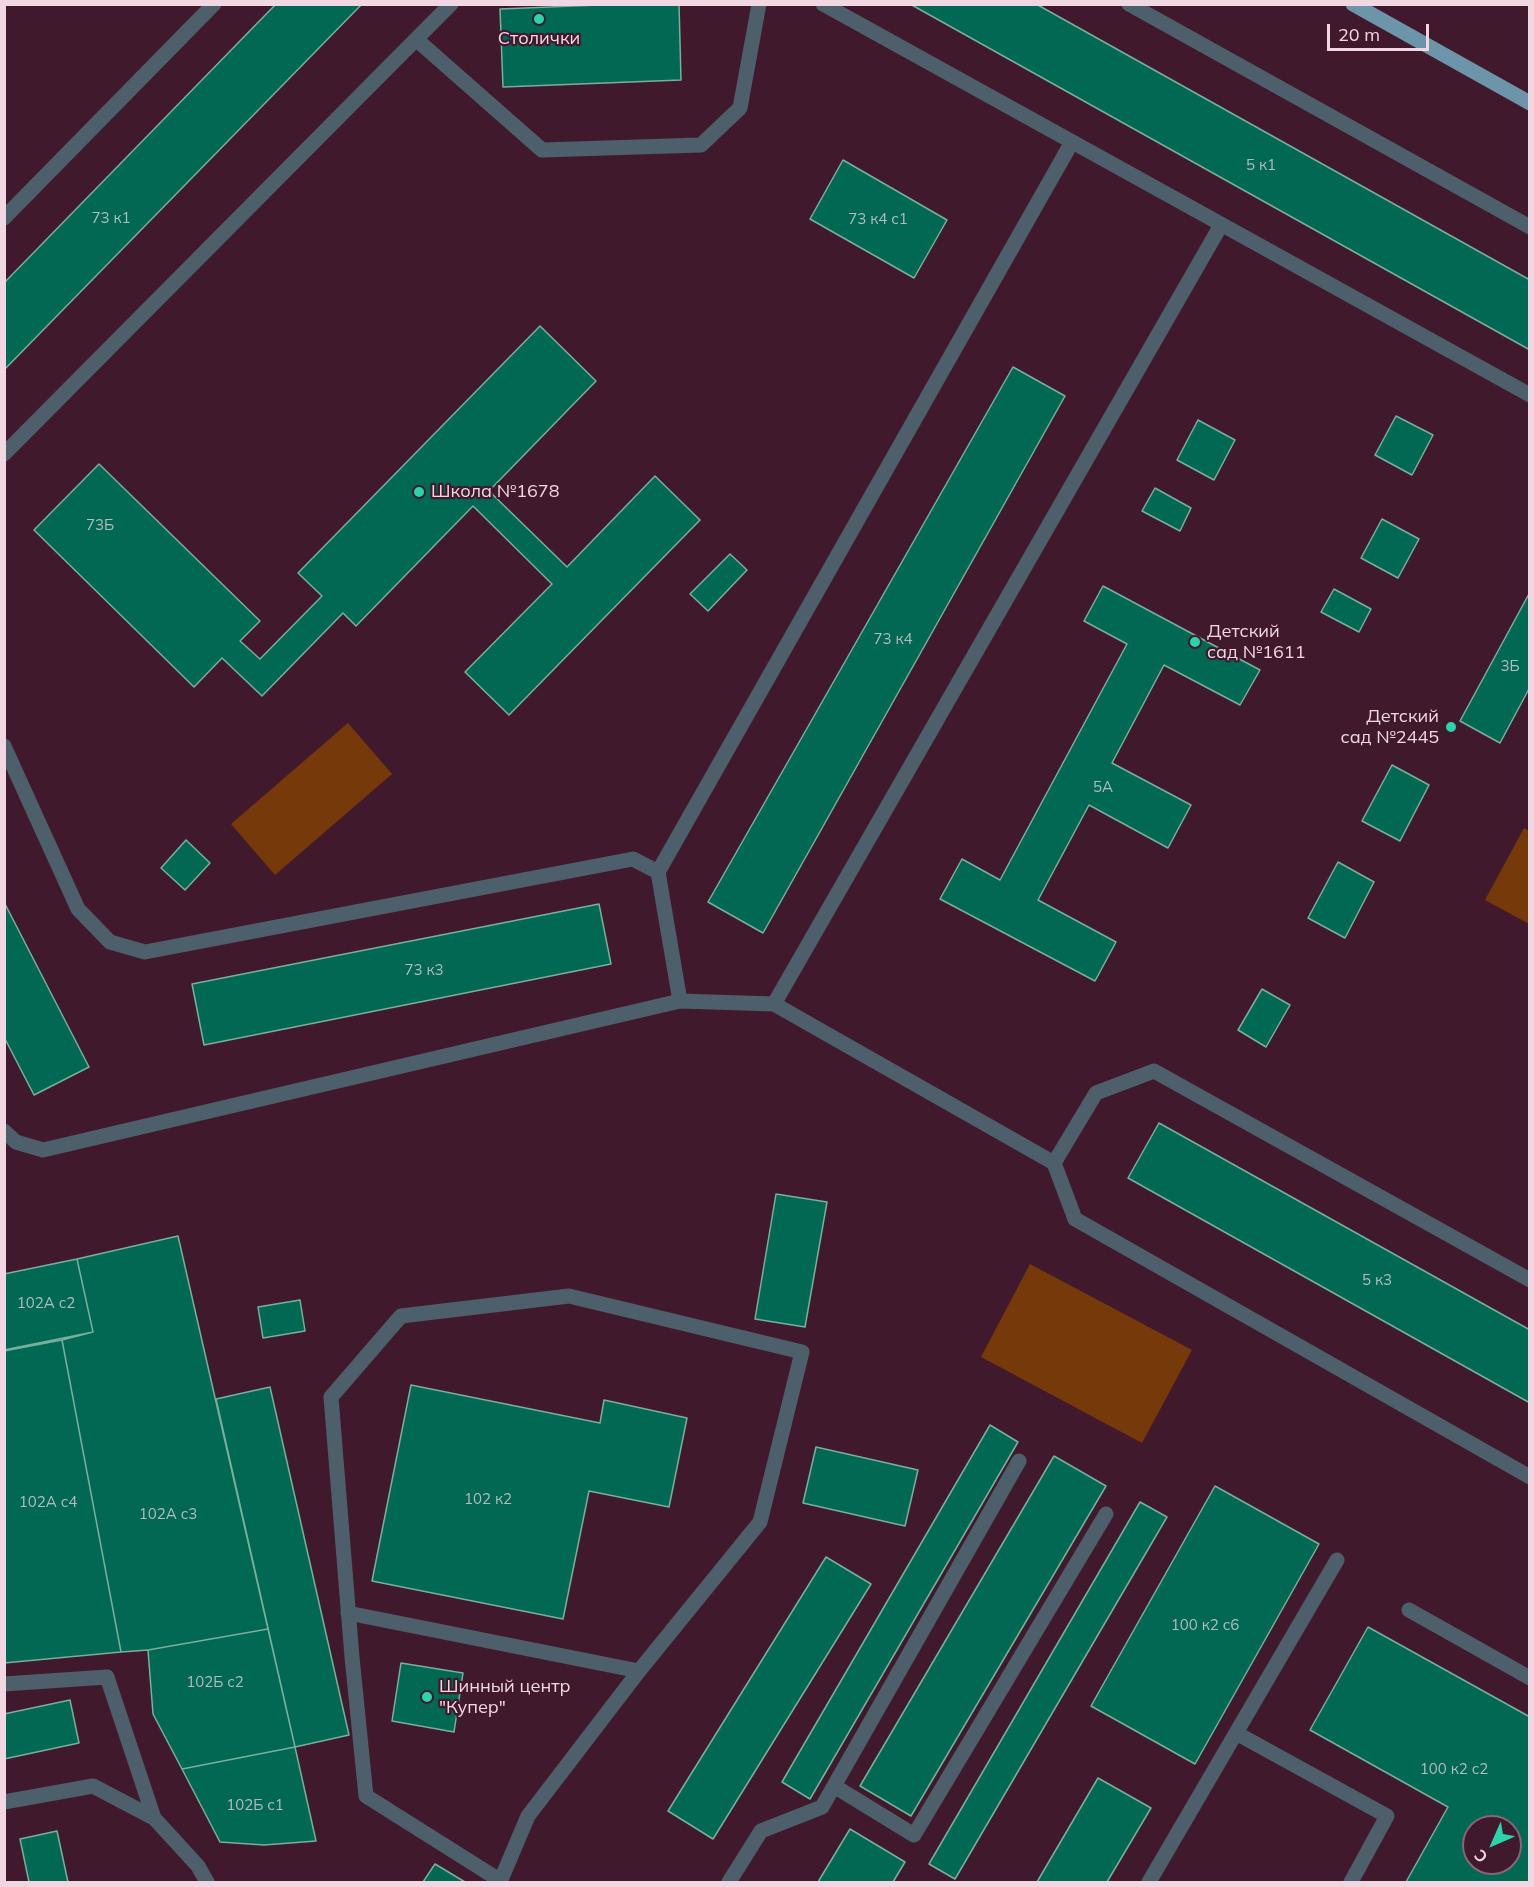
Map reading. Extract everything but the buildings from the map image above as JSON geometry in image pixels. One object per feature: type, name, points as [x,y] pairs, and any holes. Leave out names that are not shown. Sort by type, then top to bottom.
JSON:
[{"type":"main road","points":[[1353,4],[1530,103]]},
{"type":"lane","points":[[4,218],[214,4]]},
{"type":"lane","points":[[4,454],[451,4]]},
{"type":"lane","points":[[417,40],[542,150],[701,145],[740,108],[759,4]]},
{"type":"lane","points":[[823,4],[1530,395]]},
{"type":"lane","points":[[1129,4],[1530,227]]},
{"type":"lane","points":[[680,1001],[658,872],[1072,142]]},
{"type":"lane","points":[[774,1004],[1221,225]]},
{"type":"lane","points":[[4,746],[78,909],[110,942],[146,952],[633,860],[658,872]]},
{"type":"lane","points":[[4,1131],[16,1142],[43,1149],[680,1001],[774,1004],[1054,1163],[1076,1219],[1530,1477]]},
{"type":"lane","points":[[1054,1163],[1096,1093],[1154,1071],[1530,1280]]},
{"type":"lane","points":[[569,1296],[802,1353],[760,1522],[639,1671],[528,1816],[500,1882],[366,1796],[348,1613],[331,1397],[401,1316],[569,1296]]},
{"type":"lane","points":[[729,1882],[761,1831],[822,1807],[1019,1461]]},
{"type":"lane","points":[[834,1786],[914,1835],[1106,1514]]},
{"type":"lane","points":[[1149,1882],[1337,1560]]},
{"type":"lane","points":[[1408,1610],[1530,1678]]},
{"type":"lane","points":[[348,1613],[639,1671]]},
{"type":"lane","points":[[4,1684],[107,1677],[154,1818]]},
{"type":"lane","points":[[1236,1733],[1387,1816],[1351,1882]]},
{"type":"lane","points":[[4,1802],[93,1786],[154,1818],[198,1866],[207,1882]]},
{"type":"shaded area","points":[[348,723],[392,774],[275,875],[231,824]]},
{"type":"shaded area","points":[[1524,828],[1529,831],[1529,924],[1485,900]]},
{"type":"shaded area","points":[[1030,1264],[1192,1350],[1142,1443],[981,1357]]},
{"type":"place","name":"Столички","points":[[539,19]]},
{"type":"place","name":"Школа №1678","points":[[419,492]]},
{"type":"place","name":"Детский сад №1611","points":[[1195,642]]},
{"type":"place","name":"Детский сад №2445","points":[[1451,727]]},
{"type":"place","name":"Шинный центр \"Купер\"","points":[[427,1697]]}]
